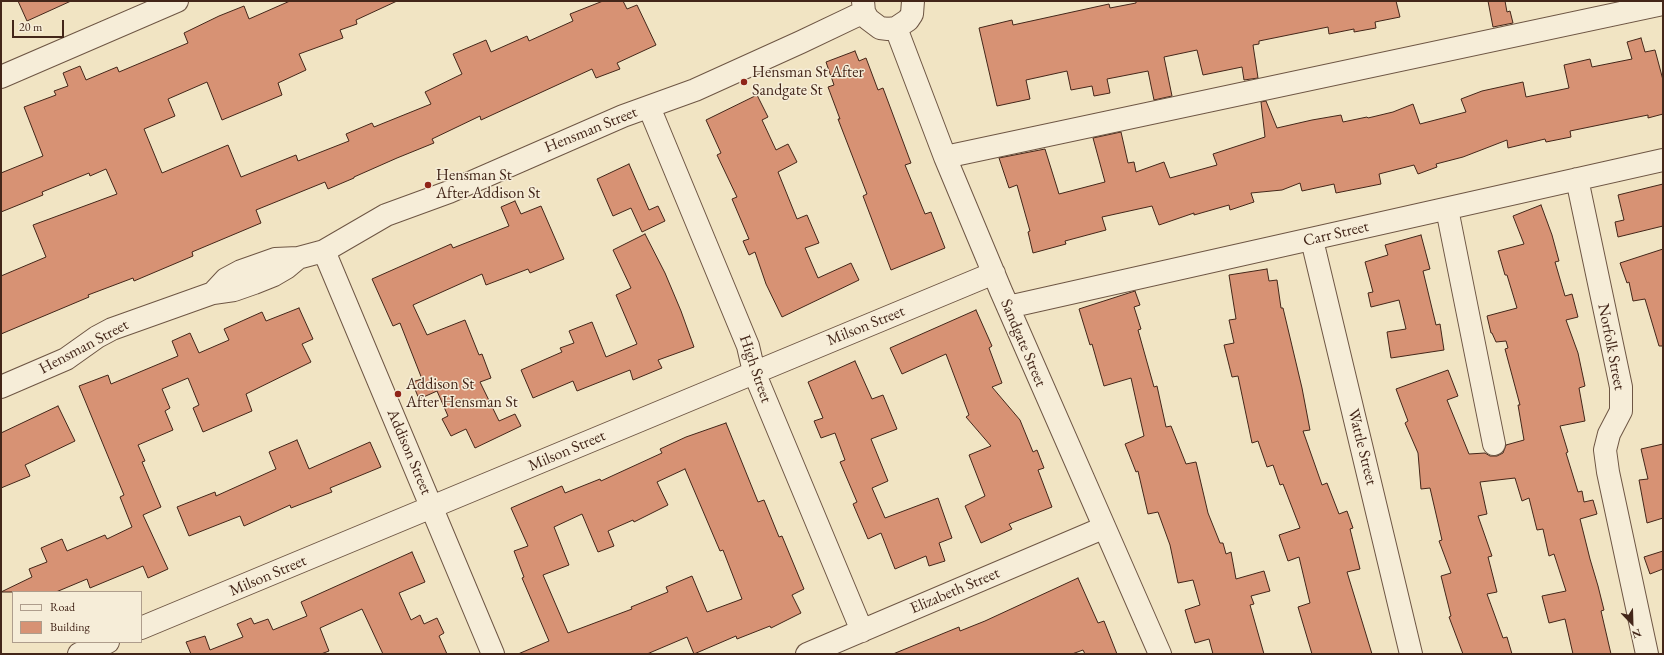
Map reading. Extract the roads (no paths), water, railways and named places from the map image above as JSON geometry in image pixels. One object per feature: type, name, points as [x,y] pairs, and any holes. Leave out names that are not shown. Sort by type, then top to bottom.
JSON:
[{"type":"street","points":[[1,77],[177,1]]},
{"type":"street","points":[[863,7],[868,19],[880,28],[888,29],[896,28],[902,25],[912,14],[913,1]]},
{"type":"street","points":[[945,157],[1663,4]]},
{"type":"street","name":"Hensman Street","points":[[1,387],[66,359],[112,328],[213,293],[234,290],[274,275],[286,268],[298,258],[324,250],[386,215],[449,192],[589,130],[694,90],[801,42],[863,7]]},
{"type":"street","name":"Sandgate Street","points":[[896,28],[945,157],[994,274],[1103,528],[1160,654]]},
{"type":"street","name":"High Street","points":[[649,107],[748,346],[754,372],[862,631]]},
{"type":"street","name":"Carr Street","points":[[1008,307],[1663,160]]},
{"type":"street","name":"Norfolk Street","points":[[1577,179],[1621,387],[1621,411],[1610,434],[1605,450],[1608,472],[1647,654]]},
{"type":"street","points":[[1447,209],[1494,444]]},
{"type":"street","name":"Wattle Street","points":[[1312,240],[1412,654]]},
{"type":"street","name":"Addison Street","points":[[324,250],[493,654]]},
{"type":"street","name":"Milson Street","points":[[142,628],[754,372],[994,274]]},
{"type":"street","name":"Elizabeth Street","points":[[807,654],[1103,528]]},
{"type":"street","points":[[79,654],[106,643]]},
{"type":"place","name":"Hensman St After Sandgate St","points":[[744,82]]},
{"type":"place","name":"Hensman St After Addison St","points":[[428,185]]},
{"type":"place","name":"Addison St After Hensman St","points":[[398,394]]}]
